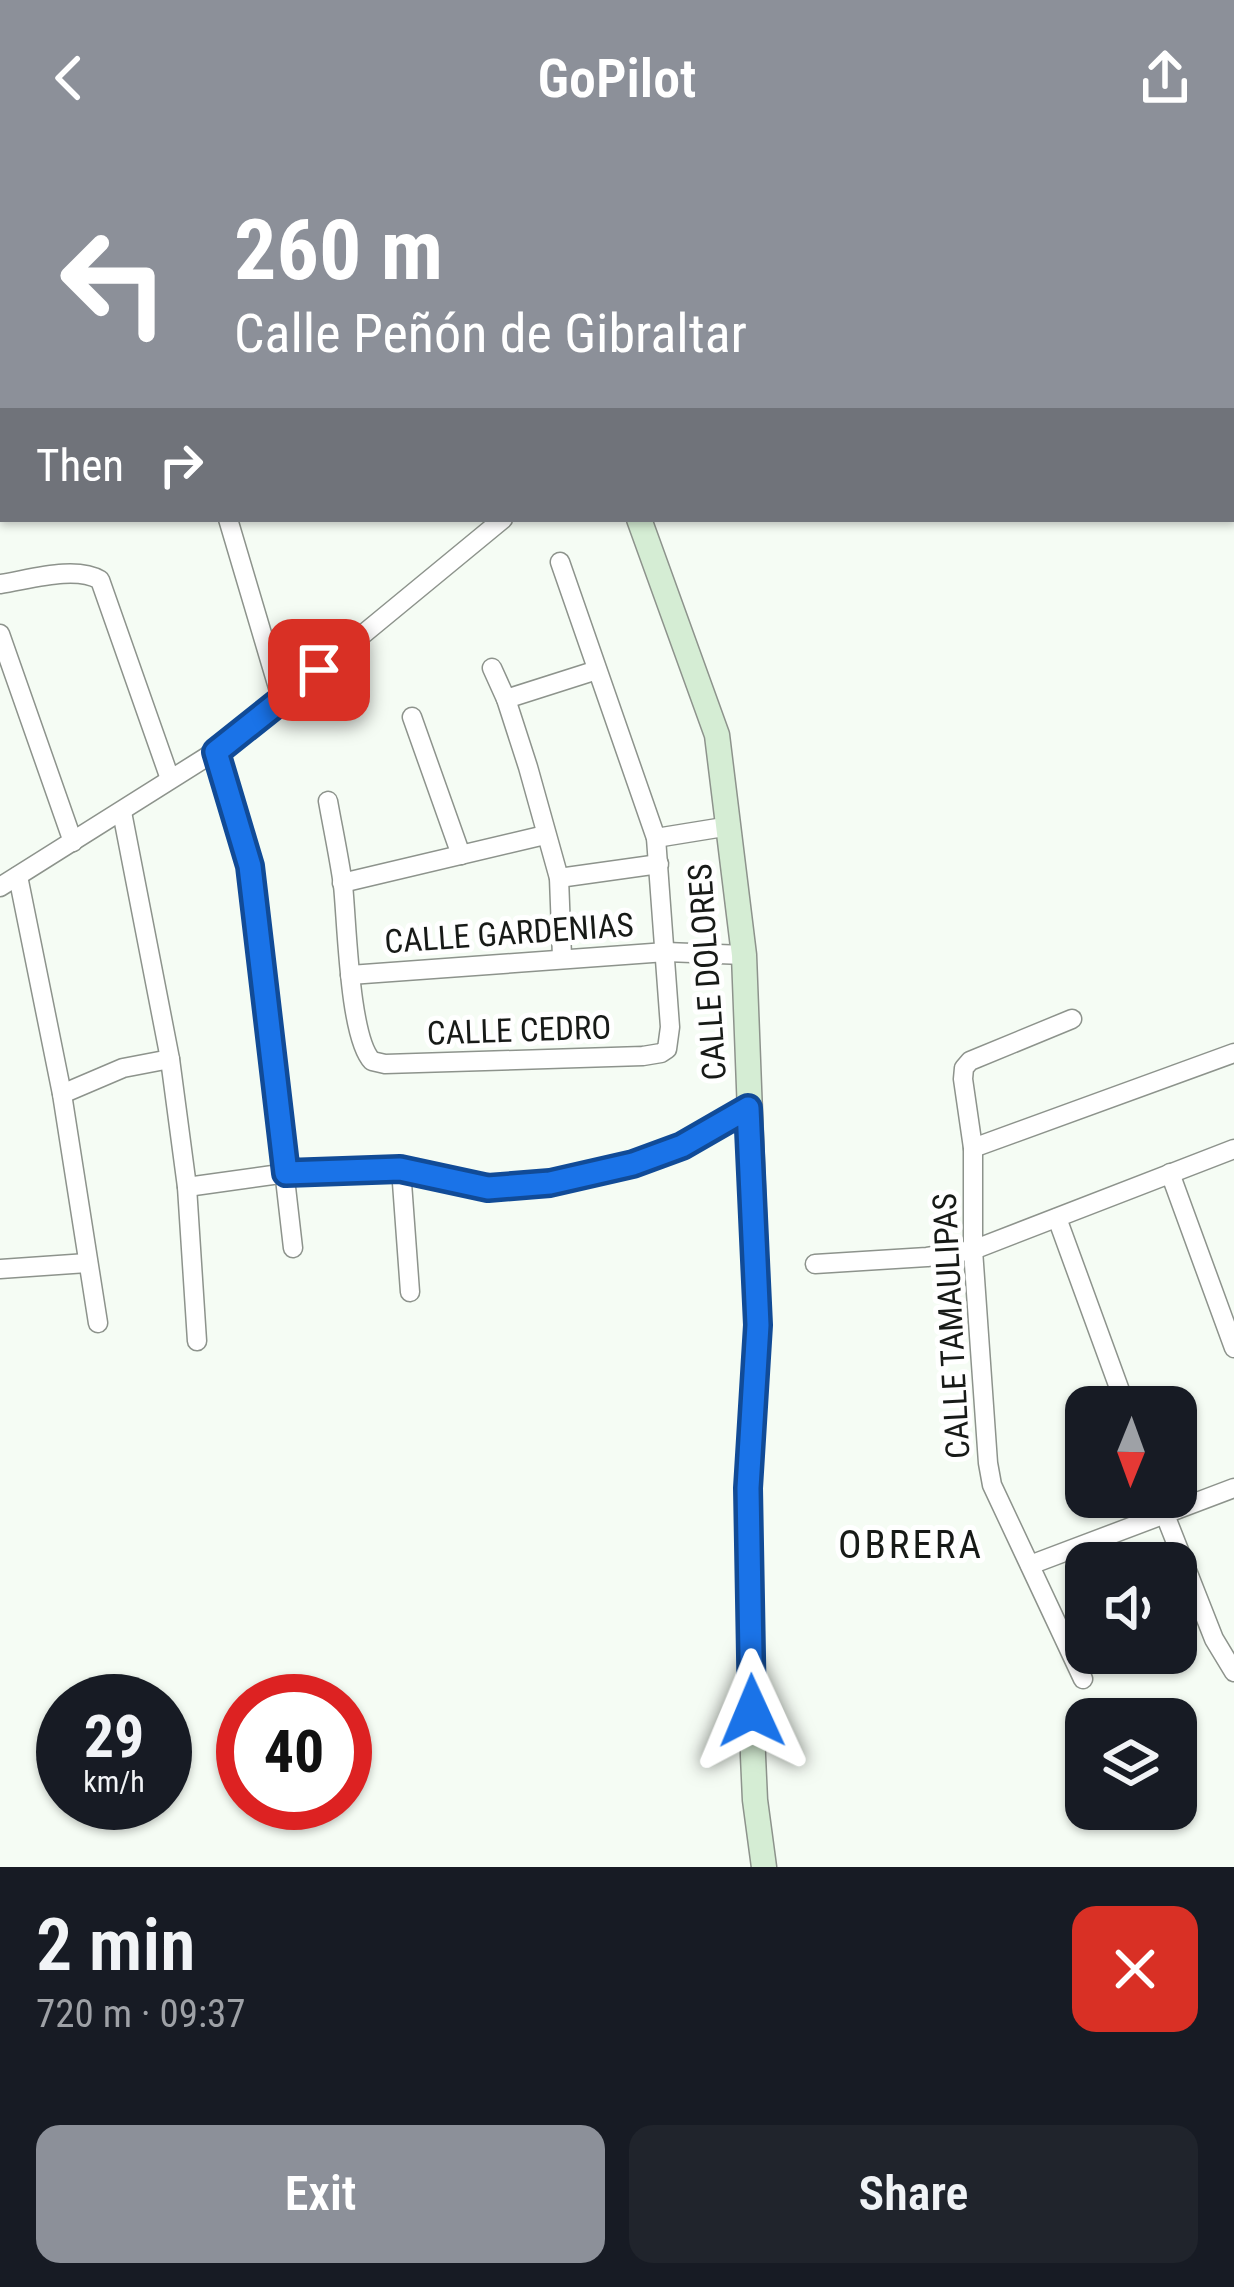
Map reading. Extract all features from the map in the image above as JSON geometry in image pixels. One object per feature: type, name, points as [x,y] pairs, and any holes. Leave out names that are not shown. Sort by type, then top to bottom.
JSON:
[{"type":"street","points":[[229,522],[282,700]]},
{"type":"street","points":[[98,1323],[62,1094],[9,882],[216,752],[499,522]]},
{"type":"street","name":"CALLE DOLORES","points":[[641,522],[721,753],[744,955],[758,1325],[748,1488],[753,1756],[764,1867]]},
{"type":"street","points":[[560,562],[656,838],[666,952]]},
{"type":"street","points":[[0,584],[76,572],[94,575],[103,586],[170,779]]},
{"type":"street","points":[[0,634],[73,842]]},
{"type":"street","points":[[492,668],[506,699],[559,878],[562,957]]},
{"type":"street","points":[[506,699],[597,670]]},
{"type":"street","points":[[412,717],[461,855]]},
{"type":"street","points":[[216,752],[250,866],[293,1248]]},
{"type":"street","points":[[328,801],[350,975]]},
{"type":"street","points":[[122,812],[170,1059],[187,1187],[197,1341]]},
{"type":"street","points":[[656,838],[730,826]]},
{"type":"street","points":[[342,884],[545,835]]},
{"type":"street","points":[[559,878],[658,864]]},
{"type":"street","name":"CALLE GARDENIAS","points":[[350,975],[562,957],[666,952],[744,955]]},
{"type":"street","name":"CALLE CEDRO","points":[[350,975],[362,1044],[372,1060],[385,1064],[644,1056],[667,1049],[666,952]]},
{"type":"street","name":"CALLE TAMAULIPAS","points":[[1072,1019],[965,1065],[963,1079],[973,1148],[973,1250],[988,1462],[999,1505],[1083,1679]]},
{"type":"street","points":[[973,1148],[1234,1053]]},
{"type":"street","points":[[62,1094],[124,1068],[170,1059]]},
{"type":"street","points":[[187,1187],[286,1173],[400,1169],[488,1188],[550,1183],[633,1164],[682,1146],[748,1108]]},
{"type":"street","points":[[815,1264],[927,1258],[973,1250],[1234,1149]]},
{"type":"street","points":[[400,1169],[410,1292]]},
{"type":"street","points":[[1170,1173],[1234,1348]]},
{"type":"street","points":[[1057,1218],[1118,1386]]},
{"type":"street","points":[[0,1269],[87,1263]]},
{"type":"street","points":[[1197,1497],[1234,1488]]},
{"type":"street","points":[[1030,1565],[1135,1518]]},
{"type":"street","points":[[1167,1518],[1214,1639],[1234,1672]]},
{"type":"district","name":"OBRERA","points":[[911,1545]]},
{"type":"route","points":[[319,670],[216,752],[250,866],[286,1173],[400,1169],[488,1188],[550,1183],[633,1164],[682,1146],[748,1108],[758,1325],[748,1488],[752,1711]]}]
